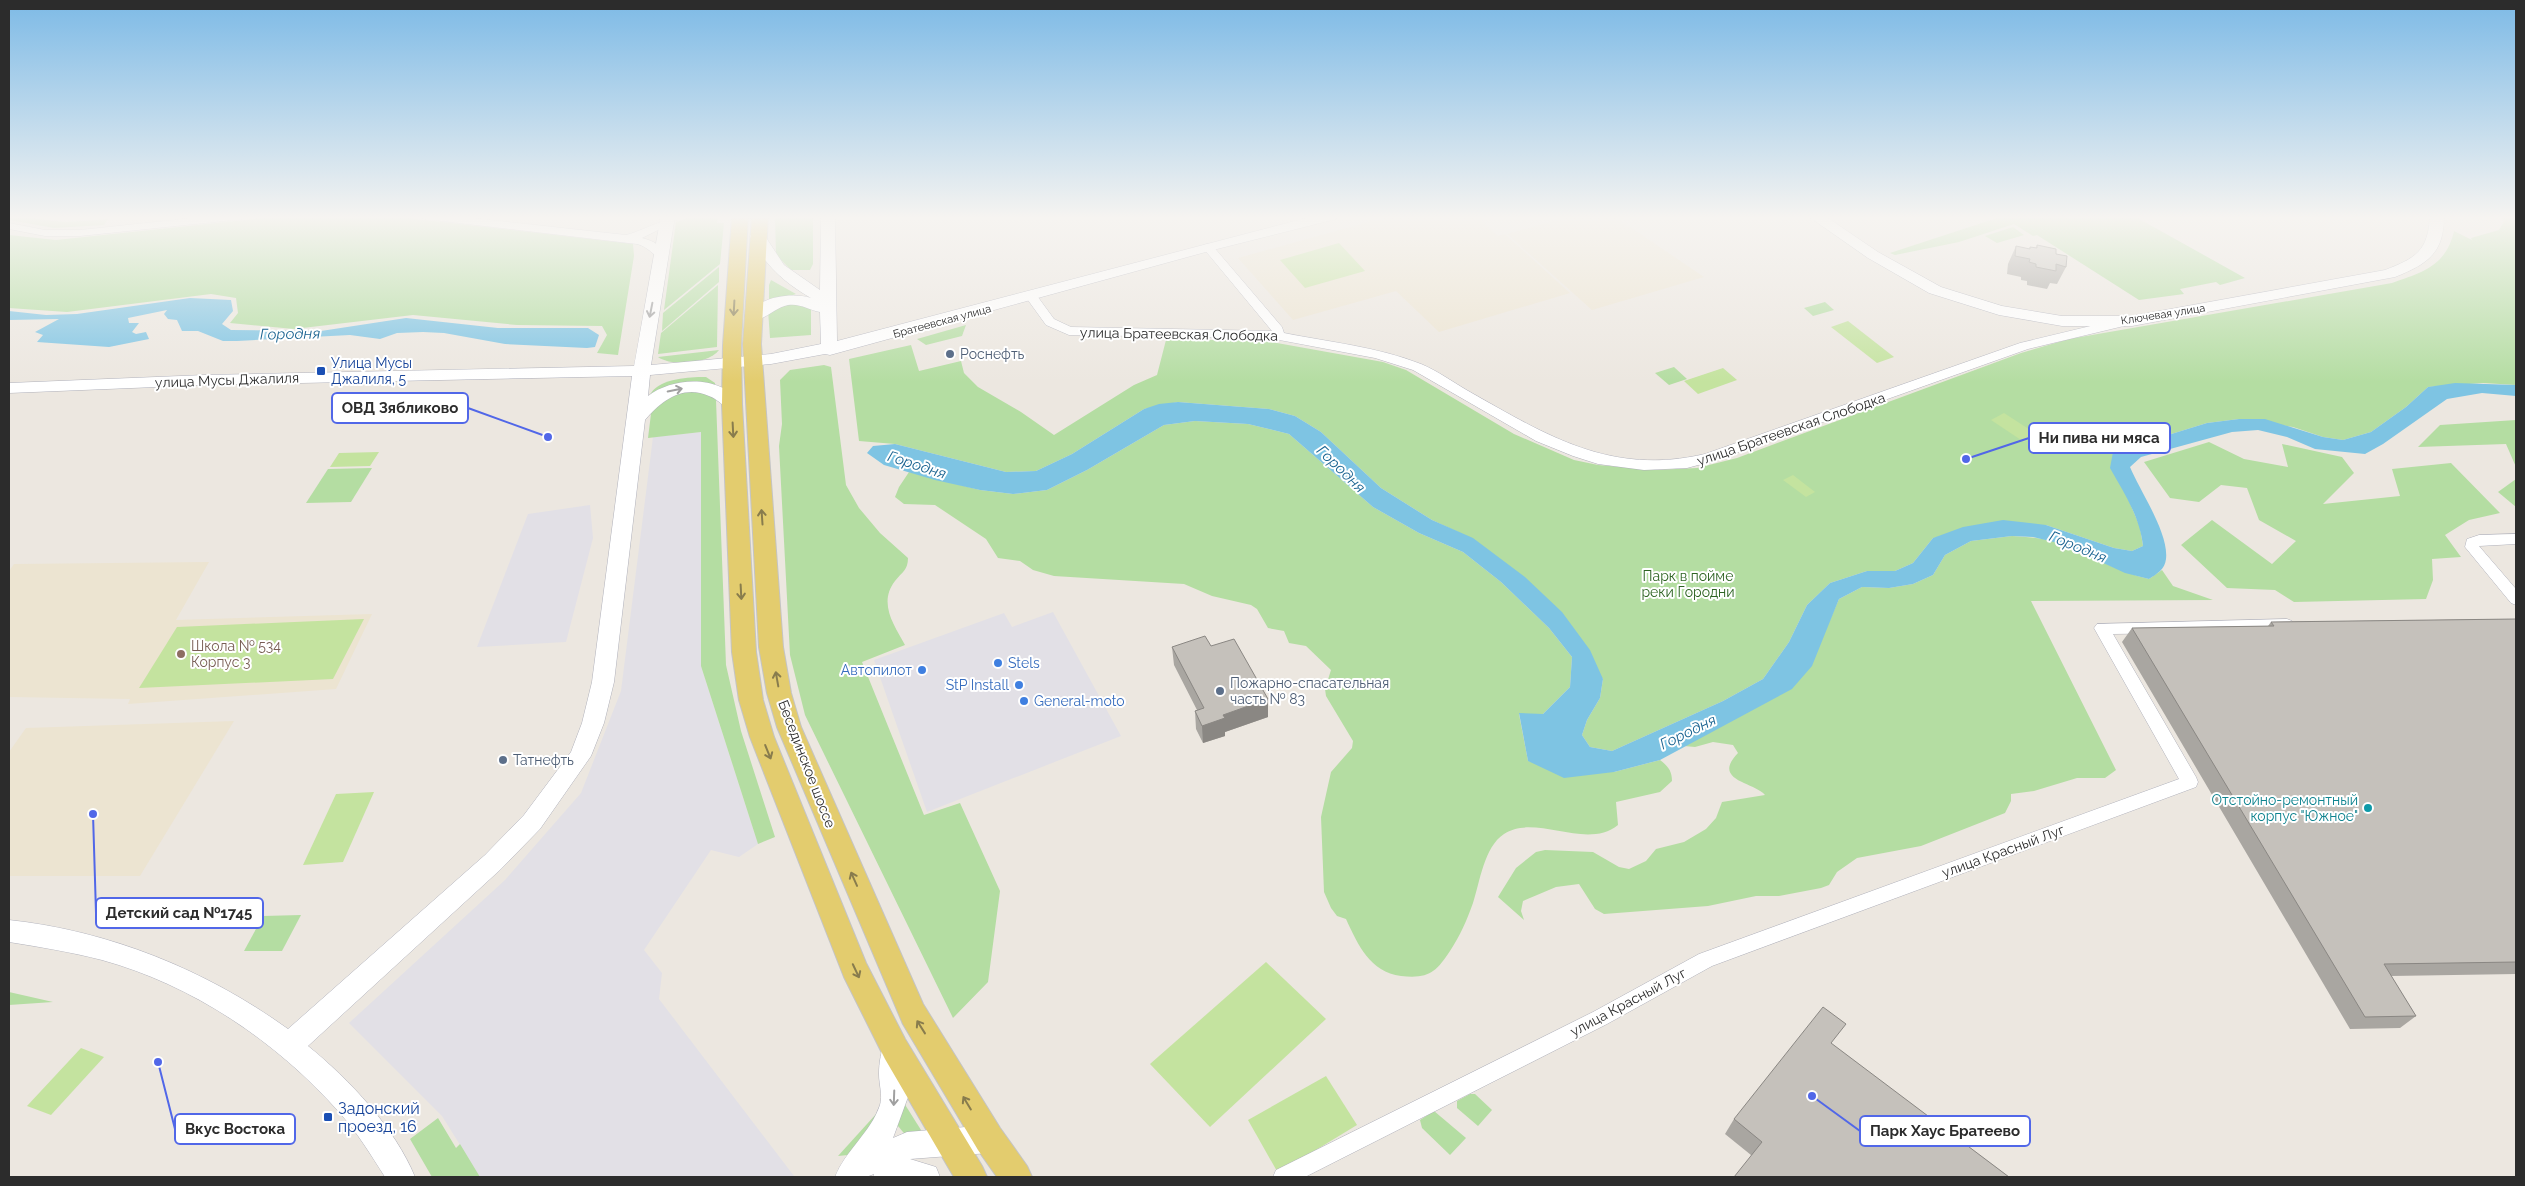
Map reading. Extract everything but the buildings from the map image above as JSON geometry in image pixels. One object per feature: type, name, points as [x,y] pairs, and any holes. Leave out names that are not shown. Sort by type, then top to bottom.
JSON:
[{"type":"main road","name":"Бесединское шоссе","points":[[741,271],[742,363],[771,647],[787,718],[816,793],[913,1014],[989,1139],[1018,1174]]},
{"type":"main road","name":"Бесединское шоссе","points":[[756,271],[753,317],[732,404],[744,652],[752,700],[762,737],[854,968],[895,1049],[971,1177]]},
{"type":"street","points":[[289,1046],[506,849],[532,822],[580,756],[593,723],[603,682],[637,419],[641,371],[658,271]]},
{"type":"street","points":[[783,271],[828,308]]},
{"type":"street","points":[[788,276],[800,277],[820,271]]},
{"type":"street","points":[[826,271],[830,350]]},
{"type":"street","name":"Братеевская улица","points":[[641,371],[742,363],[830,350],[1120,271]]},
{"type":"street","points":[[1229,271],[1278,330],[1278,335]]},
{"type":"street","name":"Ключевая улица","points":[[1901,271],[1948,295],[1998,310],[2044,319],[2082,322],[2132,321],[2395,271]]},
{"type":"street","name":"улица Братеевская Слободка","points":[[1031,296],[1050,322],[1070,332],[1096,334],[1246,333],[1278,335],[1377,355],[1417,366],[1541,438],[1578,453],[1619,463],[1666,465],[1687,463],[1716,456],[2050,338],[2132,321]]},
{"type":"street","points":[[753,317],[774,303],[790,299],[811,302],[821,308],[828,308]]},
{"type":"street","name":"улица Мусы Джалиля","points":[[9,388],[205,380],[641,371]]},
{"type":"street","points":[[637,419],[656,397],[682,389],[711,389],[732,404]]},
{"type":"street","points":[[2516,539],[2479,540],[2474,541],[2472,547],[2516,598]]},
{"type":"street","name":"улица Красный Луг","points":[[1283,1177],[1600,1018],[1706,960],[2190,782],[2102,628],[2304,624]]},
{"type":"street","points":[[9,931],[111,952],[174,976],[265,1027],[289,1046],[349,1102],[382,1146],[401,1177]]},
{"type":"street","points":[[852,1173],[881,1133],[894,1107],[895,1097],[892,1074],[895,1049]]},
{"type":"street","points":[[852,1173],[895,1149],[949,1141],[989,1139]]},
{"type":"street","points":[[887,1177],[908,1173],[926,1177]]},
{"type":"shaded area","points":[[1250,271],[1546,271],[1570,293],[1439,332],[1396,291],[1293,320]]},
{"type":"shaded area","points":[[1549,271],[1696,271],[1704,277],[1592,310]]},
{"type":"shaded area","points":[[701,432],[701,666],[758,844],[739,857],[711,850],[644,950],[662,973],[659,999],[794,1176],[480,1177],[442,1116],[349,1023],[505,880],[581,793],[621,691],[653,437]]},
{"type":"shaded area","points":[[590,505],[593,538],[566,642],[477,647],[528,514]]},
{"type":"shaded area","name":"Школа № 534 Корпус 3","points":[[209,562],[176,620],[372,614],[336,689],[128,704],[130,699],[9,697],[9,571],[14,564]]},
{"type":"shaded area","points":[[1053,612],[1121,736],[927,812],[874,660],[1004,613],[1012,627]]},
{"type":"shaded area","points":[[234,721],[140,876],[9,876],[9,752],[26,728]]},
{"type":"green space","points":[[9,271],[632,271],[618,355],[597,353],[607,335],[602,326],[517,325],[413,315],[294,329],[230,323],[238,313],[236,298],[211,294],[67,312],[9,308]]},
{"type":"green space","points":[[669,271],[711,271],[664,310]]},
{"type":"green space","points":[[714,271],[719,271],[719,282],[662,331],[663,313]]},
{"type":"green space","points":[[1290,271],[1364,271],[1305,288]]},
{"type":"green space","points":[[2094,271],[2233,271],[2245,278],[2220,285],[2216,282],[2180,289],[2184,294],[2139,300]]},
{"type":"green space","name":"Парк в пойме реки Городни","points":[[2422,271],[2516,271],[2516,385],[2483,383],[2428,387],[2406,407],[2371,432],[2343,440],[2323,437],[2293,427],[2239,419],[2207,423],[2113,452],[2129,501],[2140,527],[2143,546],[2132,551],[2114,548],[2046,525],[1933,538],[1913,563],[1895,571],[1867,571],[1830,583],[1807,605],[1789,642],[1763,679],[1723,701],[1612,751],[1590,747],[1582,735],[1587,720],[1600,698],[1603,679],[1473,539],[1432,520],[1381,488],[1321,432],[1295,416],[1269,409],[1178,402],[1144,409],[1072,454],[1036,471],[1006,472],[895,444],[859,441],[849,359],[911,345],[919,371],[961,361],[964,373],[978,387],[1021,412],[1054,435],[1134,385],[1157,375],[1166,340],[1260,340],[1383,362],[1406,370],[1514,434],[1574,460],[1598,465],[1656,470],[1697,468],[1737,458],[2021,353],[2069,339],[2392,283]]},
{"type":"green space","points":[[771,280],[796,294],[769,303],[769,285]]},
{"type":"green space","points":[[718,285],[717,347],[658,354],[661,333]]},
{"type":"green space","points":[[789,302],[811,309],[811,335],[770,338],[768,310]]},
{"type":"green space","points":[[1825,302],[1834,310],[1813,316],[1804,308]]},
{"type":"green space","points":[[1848,321],[1894,357],[1877,363],[1831,327]]},
{"type":"green space","points":[[966,325],[962,336],[926,345],[917,339]]},
{"type":"green space","points":[[719,350],[714,355],[699,361],[681,363],[658,357]]},
{"type":"green space","points":[[824,365],[831,367],[846,485],[859,508],[880,533],[908,558],[906,568],[890,589],[888,597],[890,614],[896,630],[905,645],[862,662],[924,815],[960,803],[1000,891],[988,982],[953,1018],[805,715],[790,655],[779,446],[782,424],[780,380],[790,370]]},
{"type":"green space","points":[[1674,367],[1687,379],[1669,385],[1655,373]]},
{"type":"green space","points":[[1723,368],[1737,380],[1698,394],[1684,381]]},
{"type":"green space","points":[[706,377],[715,383],[715,387],[648,399],[651,393],[662,384],[676,379]]},
{"type":"green space","points":[[686,391],[711,393],[716,400],[726,665],[741,731],[775,837],[758,844],[701,666],[701,432],[648,438],[651,414],[656,402]]},
{"type":"green space","points":[[2004,413],[2038,435],[2024,442],[1991,420]]},
{"type":"green space","points":[[2516,420],[2516,467],[2506,444],[2418,447],[2440,425]]},
{"type":"green space","points":[[1195,421],[1248,424],[1289,434],[1373,507],[1419,533],[1463,552],[1501,582],[1549,628],[1572,657],[1570,687],[1543,714],[1519,714],[1528,761],[1614,772],[1660,760],[1670,772],[1672,781],[1660,792],[1616,802],[1618,825],[1605,832],[1576,834],[1530,827],[1516,829],[1504,834],[1497,840],[1487,856],[1473,903],[1457,940],[1431,973],[1411,977],[1401,976],[1381,969],[1373,963],[1366,956],[1346,919],[1337,916],[1331,908],[1324,892],[1321,817],[1331,772],[1352,748],[1353,741],[1326,696],[1325,689],[1331,670],[1306,646],[1289,643],[1284,631],[1268,628],[1257,609],[1251,605],[1212,596],[1184,584],[1054,576],[1033,570],[1020,561],[998,558],[986,539],[935,505],[904,504],[895,497],[909,472],[980,490],[1013,494],[1047,490],[1087,470],[1164,425]]},
{"type":"green space","points":[[2209,442],[2244,459],[2288,467],[2282,444],[2342,457],[2354,473],[2323,504],[2400,496],[2392,469],[2451,463],[2500,513],[2469,520],[2445,535],[2461,557],[2432,559],[2433,580],[2426,599],[2294,602],[2275,590],[2227,588],[2181,545],[2212,520],[2272,564],[2296,541],[2259,520],[2247,488],[2221,485],[2199,502],[2170,498],[2144,462]]},
{"type":"green space","points":[[379,452],[370,466],[330,467],[339,453]]},
{"type":"green space","points":[[372,468],[351,502],[306,503],[328,469]]},
{"type":"green space","points":[[1793,475],[1815,492],[1806,497],[1783,480]]},
{"type":"green space","points":[[2516,479],[2516,507],[2498,492]]},
{"type":"green space","points":[[2012,536],[2056,542],[2116,568],[2149,579],[2162,570],[2173,586],[2213,600],[2031,601],[2116,770],[2105,778],[2077,778],[2034,791],[2011,794],[2011,801],[2005,813],[1921,846],[1857,858],[1837,872],[1829,885],[1821,888],[1779,896],[1756,896],[1708,906],[1604,914],[1595,909],[1579,884],[1556,887],[1523,901],[1521,911],[1524,920],[1498,897],[1516,868],[1536,852],[1545,850],[1593,852],[1619,867],[1629,869],[1646,861],[1656,849],[1684,842],[1706,829],[1716,818],[1722,802],[1765,795],[1737,780],[1732,775],[1729,770],[1731,762],[1738,753],[1733,745],[1713,742],[1695,747],[1684,746],[1736,718],[1826,629],[1839,599],[1862,587],[1889,588],[1913,584],[1933,575],[1945,555],[1971,541]]},
{"type":"green space","points":[[364,619],[333,679],[139,688],[177,627]]},
{"type":"green space","points":[[374,792],[343,862],[303,865],[336,794]]},
{"type":"green space","points":[[301,915],[282,951],[244,951],[263,916]]},
{"type":"green space","points":[[1266,962],[1326,1019],[1210,1127],[1150,1064]]},
{"type":"green space","points":[[9,992],[53,1002],[9,1005]]},
{"type":"green space","points":[[81,1048],[104,1057],[51,1115],[27,1106]]},
{"type":"green space","points":[[1326,1076],[1357,1125],[1278,1173],[1248,1120]]},
{"type":"green space","points":[[1470,1094],[1475,1094],[1492,1110],[1478,1126],[1457,1108],[1457,1101]]},
{"type":"green space","points":[[904,1103],[921,1130],[920,1133],[908,1138],[893,1120]]},
{"type":"green space","points":[[1434,1111],[1466,1138],[1450,1155],[1422,1128],[1420,1120]]},
{"type":"green space","points":[[877,1113],[883,1118],[848,1155],[838,1156]]},
{"type":"green space","points":[[438,1118],[456,1148],[460,1144],[480,1177],[432,1177],[410,1139]]},
{"type":"water","name":"Городня","points":[[190,298],[231,300],[233,311],[222,324],[231,330],[321,331],[406,318],[498,328],[588,328],[599,335],[595,347],[587,348],[505,344],[444,333],[423,332],[397,333],[380,339],[350,335],[223,341],[198,331],[182,331],[177,320],[168,319],[164,314],[167,310],[128,318],[129,323],[139,323],[132,332],[136,334],[146,332],[149,339],[109,347],[37,342],[43,335],[35,332],[59,319],[9,320],[9,311],[46,315],[77,314]]},
{"type":"water","name":"Городня","points":[[2455,383],[2516,385],[2516,396],[2482,393],[2447,399],[2383,444],[2365,454],[2315,449],[2287,437],[2258,430],[2232,432],[2141,457],[2130,467],[2159,525],[2166,549],[2164,566],[2149,579],[2125,573],[2062,544],[2033,537],[2012,536],[1971,541],[1945,555],[1933,575],[1913,584],[1889,588],[1862,587],[1839,599],[1812,666],[1792,689],[1660,760],[1614,772],[1564,778],[1528,761],[1519,713],[1543,714],[1570,687],[1572,657],[1549,628],[1501,582],[1463,552],[1419,533],[1373,507],[1289,434],[1248,424],[1195,421],[1164,425],[1087,470],[1047,490],[1013,494],[980,490],[935,480],[884,465],[867,453],[873,446],[895,444],[1006,472],[1036,471],[1072,454],[1144,409],[1159,404],[1178,402],[1269,409],[1295,416],[1321,432],[1381,488],[1432,520],[1473,538],[1525,577],[1562,612],[1590,650],[1603,679],[1600,698],[1587,720],[1582,735],[1590,747],[1612,751],[1723,701],[1763,679],[1789,642],[1807,605],[1830,583],[1867,571],[1895,571],[1913,563],[1933,538],[1963,527],[2003,520],[2046,525],[2114,548],[2132,551],[2143,546],[2135,515],[2110,468],[2113,452],[2207,423],[2239,419],[2265,419],[2323,437],[2343,440],[2371,432],[2406,407],[2428,387]]},
{"type":"place","name":"Роснефть","points":[[950,354]]},
{"type":"place","name":"Улица Мусы Джалиля, 5","points":[[321,371]]},
{"type":"place","name":"ОВД Зябликово","points":[[548,437]]},
{"type":"place","name":"Ни пива ни мяса","points":[[1966,459]]},
{"type":"place","name":"Школа № 534 Корпус 3","points":[[181,654]]},
{"type":"place","name":"Stels","points":[[998,663]]},
{"type":"place","name":"Автопилот","points":[[922,670]]},
{"type":"place","name":"StP Install","points":[[1019,685]]},
{"type":"place","name":"Пожарно-спасательная часть № 83","points":[[1220,691]]},
{"type":"place","name":"General-moto","points":[[1024,701]]},
{"type":"place","name":"Татнефть","points":[[503,760]]},
{"type":"place","name":"Отстойно-ремонтный корпус \"Южное\"","points":[[2368,808]]},
{"type":"place","name":"Детский сад №1745","points":[[93,814]]},
{"type":"place","name":"Вкус Востока","points":[[158,1062]]},
{"type":"place","name":"Парк Хаус Братеево","points":[[1812,1096]]},
{"type":"place","name":"Задонский проезд, 16","points":[[328,1117]]}]
